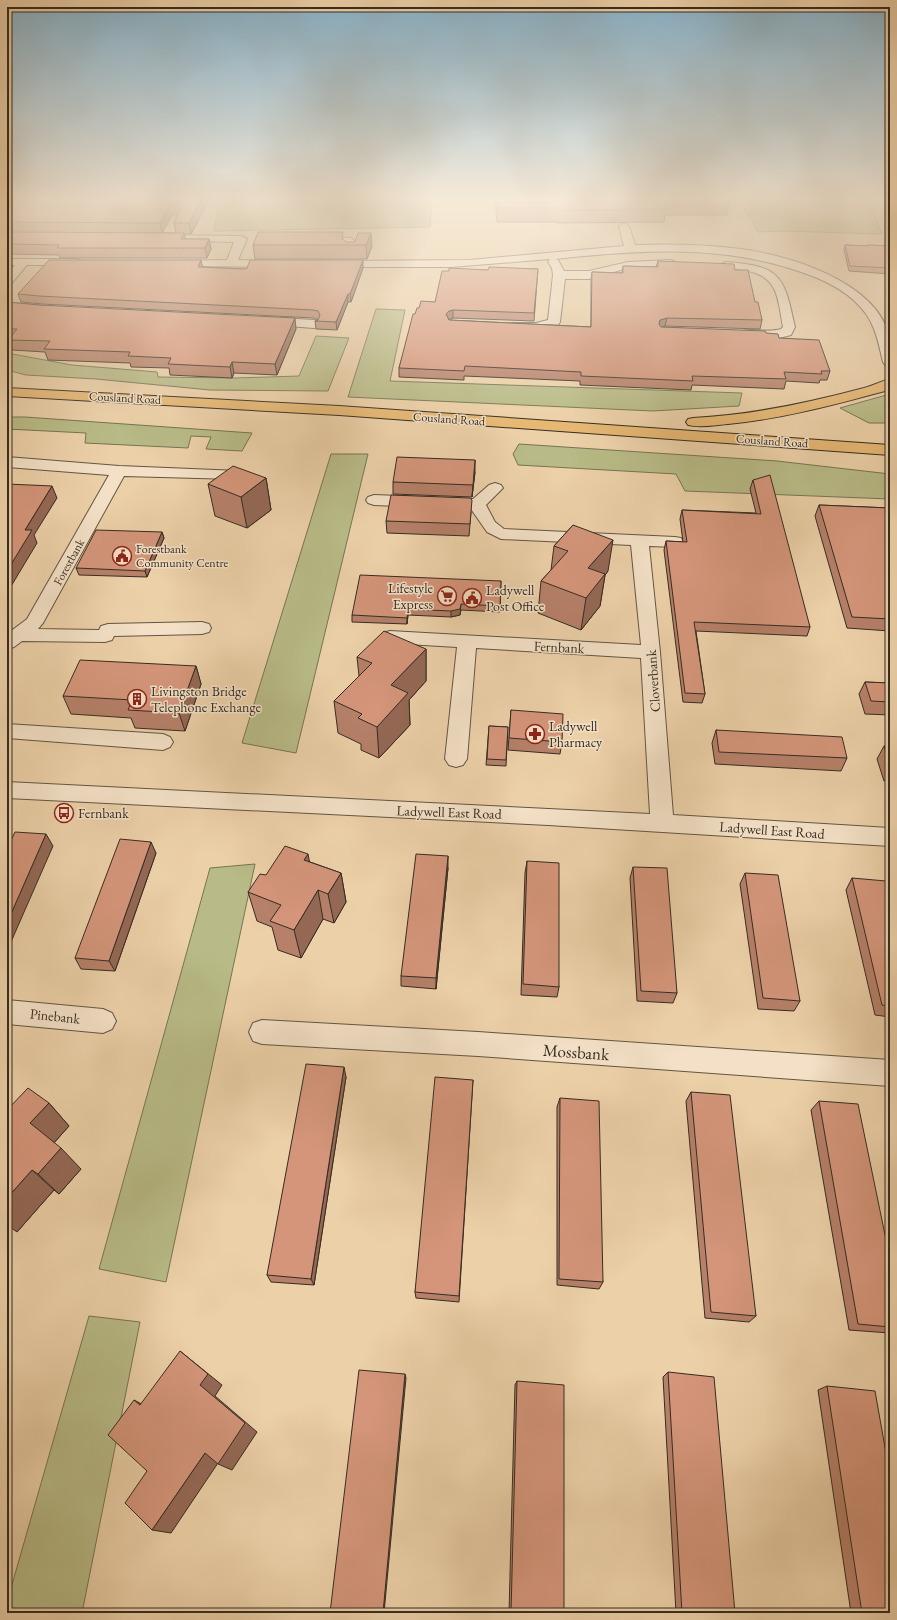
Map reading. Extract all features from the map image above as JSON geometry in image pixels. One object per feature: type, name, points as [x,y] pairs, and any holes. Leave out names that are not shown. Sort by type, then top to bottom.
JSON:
[{"type":"main road","points":[[7,383],[37,389],[115,397]]},
{"type":"main road","points":[[536,425],[721,422],[797,409],[880,388],[890,383]]},
{"type":"main road","name":"Cousland Road","points":[[7,392],[115,397],[890,450]]},
{"type":"main road","points":[[7,400],[115,397]]},
{"type":"main road","points":[[802,443],[890,461]]},
{"type":"street","points":[[506,326],[537,327],[554,322],[559,275],[594,274]]},
{"type":"street","points":[[736,334],[774,335],[786,332],[789,327],[778,284],[769,275],[765,274]]},
{"type":"street","points":[[817,274],[840,284],[878,314],[885,336],[890,362]]},
{"type":"street","points":[[255,321],[314,324]]},
{"type":"street","points":[[890,371],[890,377]]},
{"type":"street","points":[[7,462],[119,471],[234,474]]},
{"type":"street","name":"Forestbank","points":[[12,639],[34,623],[119,471]]},
{"type":"street","points":[[374,500],[477,504],[495,488]]},
{"type":"street","points":[[477,504],[494,531],[509,535],[675,542]]},
{"type":"street","name":"Cloverbank","points":[[637,540],[641,547],[651,652],[662,823]]},
{"type":"street","points":[[12,639],[105,636],[108,630],[202,628]]},
{"type":"street","name":"Fernbank","points":[[390,638],[651,652]]},
{"type":"street","points":[[456,759],[467,642]]},
{"type":"street","points":[[7,731],[163,742]]},
{"type":"street","name":"Ladywell East Road","points":[[7,790],[662,823],[890,837]]},
{"type":"street","name":"Pinebank","points":[[7,1012],[103,1021]]},
{"type":"street","name":"Mossbank","points":[[262,1032],[478,1044],[890,1073]]},
{"type":"green space","points":[[376,309],[405,310],[390,381],[742,393],[739,406],[653,411],[348,397]]},
{"type":"green space","points":[[316,336],[349,338],[328,391],[210,390],[96,379],[26,375],[7,370],[7,353],[72,365],[157,372],[158,377],[235,378],[299,376]]},
{"type":"green space","points":[[890,394],[890,423],[869,423],[840,408]]},
{"type":"green space","points":[[7,417],[252,433],[242,451],[206,449],[211,437],[191,436],[188,448],[85,443],[86,433],[7,429]]},
{"type":"green space","points":[[519,444],[777,461],[890,474],[890,499],[685,491],[676,474],[518,465],[513,454]]},
{"type":"green space","points":[[331,454],[368,454],[296,753],[242,743]]},
{"type":"green space","points":[[255,864],[166,1282],[99,1269],[210,868]]},
{"type":"green space","points":[[89,1316],[140,1322],[82,1613],[7,1613],[7,1602]]},
{"type":"building","points":[[37,274],[358,274],[350,294],[348,294],[336,322],[315,321],[318,320],[320,315],[318,311],[313,310],[18,294]]},
{"type":"building","points":[[441,274],[538,274],[534,313],[453,310],[446,314],[449,320],[591,327],[592,274],[749,274],[755,302],[758,302],[762,320],[667,318],[660,320],[659,324],[661,327],[765,331],[766,333],[778,334],[779,338],[819,340],[830,371],[821,371],[822,374],[784,372],[786,379],[692,376],[693,381],[581,376],[581,372],[465,366],[464,371],[399,368],[413,314],[415,314],[417,308],[419,308],[421,301],[435,302]]},
{"type":"building","points":[[7,302],[39,305],[295,318],[275,364],[232,362],[230,367],[168,364],[171,358],[128,356],[130,352],[44,349],[50,341],[8,340],[17,329],[7,329]]},
{"type":"building","points":[[397,457],[475,460],[473,485],[393,482]]},
{"type":"building","points":[[233,466],[266,478],[241,497],[208,484]]},
{"type":"building","points":[[770,475],[810,627],[694,622],[705,694],[685,693],[666,541],[687,542],[682,510],[761,514],[753,480]]},
{"type":"building","points":[[7,484],[52,486],[25,530],[32,530],[7,571]]},
{"type":"building","points":[[391,495],[470,498],[472,500],[470,524],[386,521]]},
{"type":"building","points":[[819,505],[890,508],[890,619],[852,617]]},
{"type":"building","points":[[573,525],[613,540],[588,568],[605,574],[586,598],[541,581],[568,551],[554,546]]},
{"type":"building","name":"Forestbank Community Centre","points":[[96,530],[162,532],[145,571],[76,568]]},
{"type":"building","points":[[360,575],[501,581],[500,606],[461,604],[460,609],[451,611],[408,609],[407,618],[352,615]]},
{"type":"building","points":[[384,631],[426,649],[391,685],[408,693],[377,727],[358,718],[362,714],[334,701],[372,663],[357,657]]},
{"type":"building","points":[[80,660],[196,666],[179,713],[128,710],[132,700],[63,696]]},
{"type":"building","points":[[865,682],[890,683],[890,702],[871,701]]},
{"type":"building","points":[[511,710],[563,714],[562,742],[509,738]]},
{"type":"building","points":[[489,726],[508,727],[506,760],[487,759]]},
{"type":"building","points":[[716,730],[842,737],[847,758],[719,752]]},
{"type":"building","points":[[884,746],[890,747],[890,767]]},
{"type":"building","points":[[15,832],[46,834],[7,923],[7,849]]},
{"type":"building","points":[[120,839],[151,842],[109,961],[75,958]]},
{"type":"building","points":[[285,846],[308,854],[304,860],[341,873],[328,894],[318,890],[294,930],[270,921],[281,905],[248,892],[260,874],[266,875]]},
{"type":"building","points":[[416,854],[448,856],[436,978],[401,976]]},
{"type":"building","points":[[527,861],[559,863],[559,987],[523,984]]},
{"type":"building","points":[[633,867],[667,868],[677,993],[641,991]]},
{"type":"building","points":[[745,873],[778,875],[800,1001],[763,998]]},
{"type":"building","points":[[852,878],[886,881],[890,896],[890,1006],[882,1005]]},
{"type":"building","points":[[306,1064],[344,1067],[311,1279],[267,1275]]},
{"type":"building","points":[[435,1077],[473,1080],[459,1296],[415,1292]]},
{"type":"building","points":[[28,1088],[49,1103],[30,1123],[61,1148],[38,1174],[32,1170],[7,1198],[7,1110]]},
{"type":"building","points":[[691,1092],[730,1095],[756,1316],[711,1312]]},
{"type":"building","points":[[560,1098],[599,1101],[603,1282],[559,1279]]},
{"type":"building","points":[[819,1101],[858,1104],[890,1259],[890,1327],[858,1324]]},
{"type":"building","points":[[180,1351],[208,1374],[200,1385],[245,1423],[218,1464],[205,1453],[152,1530],[125,1503],[147,1471],[108,1435],[134,1400],[140,1405]]},
{"type":"building","points":[[359,1370],[405,1374],[383,1613],[330,1613]]},
{"type":"building","points":[[668,1372],[714,1377],[735,1613],[682,1613]]},
{"type":"building","points":[[517,1381],[564,1385],[564,1613],[511,1613]]},
{"type":"building","points":[[827,1386],[875,1391],[890,1476],[890,1613],[862,1613]]},
{"type":"place","name":"Forestbank Community Centre","points":[[122,556]]},
{"type":"place","name":"Lifestyle Express","points":[[447,596]]},
{"type":"place","name":"Ladywell Post Office","points":[[472,598]]},
{"type":"place","name":"Livingston Bridge Telephone Exchange","points":[[137,699]]},
{"type":"place","name":"Ladywell Pharmacy","points":[[535,734]]},
{"type":"place","name":"Fernbank","points":[[64,813]]}]
